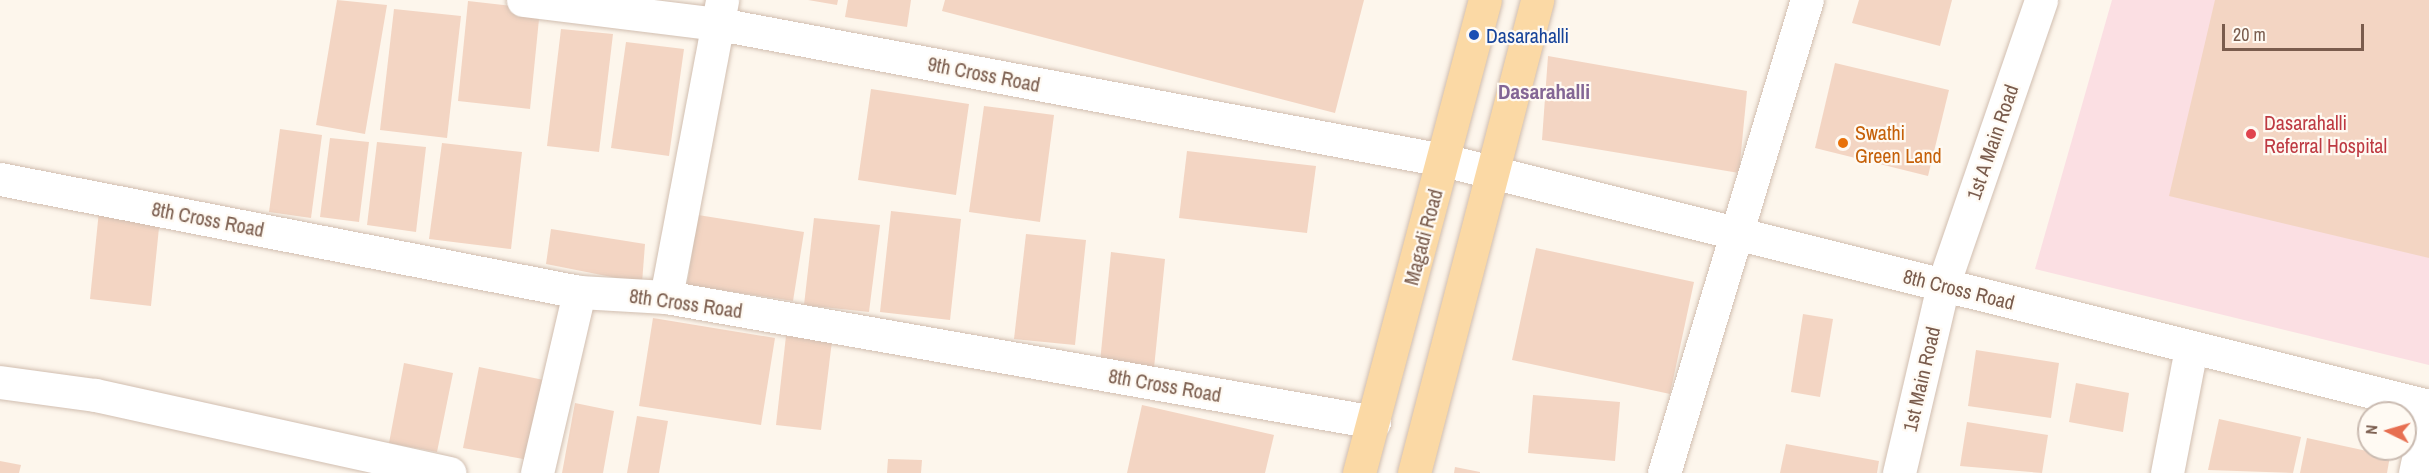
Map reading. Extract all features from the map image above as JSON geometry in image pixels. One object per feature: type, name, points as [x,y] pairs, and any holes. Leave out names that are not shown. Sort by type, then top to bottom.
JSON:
[{"type":"main road","name":"Magadi Road","points":[[1359,473],[1485,0]]},
{"type":"main road","points":[[1414,473],[1489,173],[1536,0]]},
{"type":"street","name":"9th Cross Road","points":[[523,0],[720,12],[1443,160],[1489,173]]},
{"type":"street","points":[[1664,473],[1734,234],[1807,0]]},
{"type":"street","name":"1st A Main Road","points":[[1942,285],[2041,0]]},
{"type":"street","points":[[666,297],[720,12]]},
{"type":"street","name":"8th Cross Road","points":[[1489,173],[2429,406]]},
{"type":"street","name":"8th Cross Road","points":[[0,179],[579,292],[666,297],[1374,422]]},
{"type":"street","name":"1st Main Road","points":[[1899,473],[1942,285]]},
{"type":"street","points":[[537,473],[579,292]]},
{"type":"street","points":[[2167,473],[2191,348]]},
{"type":"street","points":[[0,382],[95,395],[450,473]]},
{"type":"street","points":[[2415,473],[2429,406]]},
{"type":"shaded area","name":"Dasarahalli Referral Hospital","points":[[2112,0],[2429,0],[2429,365],[2035,269]]},
{"type":"building","points":[[337,0],[387,5],[365,134],[316,125]]},
{"type":"building","points":[[808,0],[838,0],[837,5]]},
{"type":"building","points":[[848,0],[911,0],[907,27],[845,17]]},
{"type":"building","points":[[945,0],[1364,0],[1335,113],[942,11]]},
{"type":"building","points":[[1859,0],[1952,0],[1940,46],[1852,23]]},
{"type":"building","points":[[2215,0],[2429,0],[2429,258],[2169,196]]},
{"type":"building","points":[[468,1],[540,9],[530,109],[458,101]]},
{"type":"building","points":[[394,9],[461,16],[447,138],[380,130]]},
{"type":"building","points":[[561,29],[613,34],[599,152],[547,146]]},
{"type":"building","points":[[626,42],[684,49],[669,156],[611,148]]},
{"type":"building","points":[[1548,56],[1747,91],[1739,173],[1542,140]]},
{"type":"building","points":[[1835,63],[1949,90],[1928,176],[1815,148]]},
{"type":"building","points":[[871,89],[969,104],[956,195],[858,180]]},
{"type":"building","points":[[984,106],[1054,115],[1040,222],[969,212]]},
{"type":"building","points":[[280,129],[322,135],[311,218],[269,212]]},
{"type":"building","points":[[330,138],[369,142],[359,222],[320,217]]},
{"type":"building","points":[[377,142],[426,147],[416,232],[367,225]]},
{"type":"building","points":[[442,143],[522,152],[511,249],[429,239]]},
{"type":"building","points":[[1187,151],[1316,166],[1307,233],[1179,218]]},
{"type":"building","points":[[99,211],[160,218],[151,306],[90,299]]},
{"type":"building","points":[[891,211],[961,219],[950,320],[880,312]]},
{"type":"building","points":[[698,215],[804,232],[793,301],[687,285]]},
{"type":"building","points":[[814,218],[880,225],[869,312],[804,305]]},
{"type":"building","points":[[551,229],[645,244],[642,283],[546,264]]},
{"type":"building","points":[[1026,234],[1086,240],[1075,345],[1014,339]]},
{"type":"building","points":[[1536,248],[1694,282],[1670,394],[1512,360]]},
{"type":"building","points":[[1111,252],[1165,259],[1154,368],[1100,362]]},
{"type":"building","points":[[1803,314],[1833,319],[1820,397],[1791,392]]},
{"type":"building","points":[[653,318],[775,338],[761,425],[639,406]]},
{"type":"building","points":[[786,336],[832,341],[821,430],[776,425]]},
{"type":"building","points":[[1976,350],[2059,363],[2051,418],[1968,406]]},
{"type":"building","points":[[404,363],[453,373],[437,452],[389,443]]},
{"type":"building","points":[[479,367],[544,380],[529,460],[463,448]]},
{"type":"building","points":[[2076,383],[2129,393],[2123,432],[2069,422]]},
{"type":"building","points":[[1533,395],[1620,402],[1615,461],[1528,453]]},
{"type":"building","points":[[575,403],[614,411],[603,473],[562,473]]},
{"type":"building","points":[[1142,405],[1274,435],[1265,473],[1127,473]]},
{"type":"building","points":[[637,416],[668,421],[659,473],[627,473]]},
{"type":"building","points":[[2219,419],[2301,437],[2293,473],[2208,470]]},
{"type":"building","points":[[1967,422],[2048,435],[2042,473],[1960,466]]},
{"type":"building","points":[[2307,438],[2357,449],[2357,461],[2389,461],[2387,473],[2300,473]]},
{"type":"building","points":[[1786,444],[1879,461],[1877,473],[1780,473]]},
{"type":"building","points":[[888,459],[922,460],[921,473],[887,473]]},
{"type":"building","points":[[0,461],[21,465],[19,473],[0,473]]},
{"type":"building","points":[[1455,467],[1480,472],[1480,473],[1454,473]]},
{"type":"place","name":"Dasarahalli","points":[[1474,35]]},
{"type":"place","name":"Dasarahalli Referral Hospital","points":[[2251,134]]},
{"type":"place","name":"Swathi Green Land","points":[[1843,143]]},
{"type":"district","name":"Dasarahalli","points":[[1544,92]]}]
